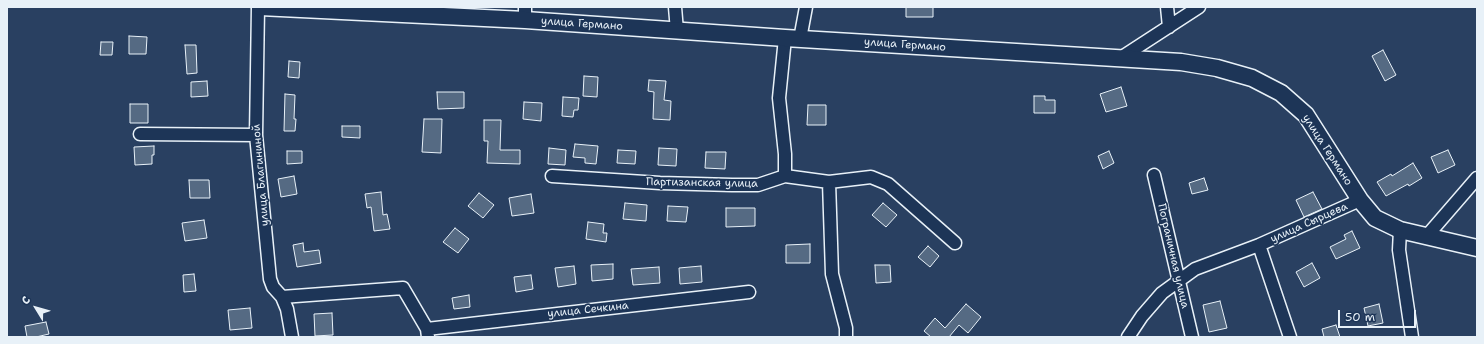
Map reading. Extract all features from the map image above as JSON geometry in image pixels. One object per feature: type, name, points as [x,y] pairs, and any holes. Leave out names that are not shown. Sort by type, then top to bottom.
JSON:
[{"type":"main road","name":"улица Германо","points":[[259,7],[525,13],[677,31],[1181,62],[1217,68],[1252,78],[1282,93],[1306,115],[1360,200],[1375,218],[1400,230],[1477,248]]},
{"type":"street","name":"улица Благининой","points":[[259,7],[256,136],[270,279],[273,287],[282,297],[287,309],[292,337]]},
{"type":"street","points":[[675,7],[677,31]]},
{"type":"street","points":[[806,7],[792,38],[779,98],[785,154],[784,176],[829,182],[871,177],[888,184],[955,243]]},
{"type":"street","points":[[1167,7],[1169,27]]},
{"type":"street","points":[[1119,59],[1199,7]]},
{"type":"street","points":[[140,134],[256,136]]},
{"type":"street","name":"Пограничная улица","points":[[1154,175],[1192,337]]},
{"type":"street","name":"Партизанская улица","points":[[552,176],[660,183],[732,185],[758,185],[784,176]]},
{"type":"street","points":[[1426,236],[1477,178]]},
{"type":"street","points":[[829,182],[832,274],[846,328],[846,337]]},
{"type":"street","name":"улица Сырцева","points":[[1290,337],[1259,245],[1360,200]]},
{"type":"street","points":[[1400,230],[1399,250],[1412,337]]},
{"type":"street","points":[[1128,337],[1142,316],[1162,293],[1179,280],[1195,270],[1259,245]]},
{"type":"street","points":[[282,297],[403,288],[427,333]]},
{"type":"street","name":"улица Сечкина","points":[[427,333],[749,292]]},
{"type":"building","points":[[906,7],[933,7],[933,17],[906,17]]},
{"type":"building","points":[[129,36],[147,37],[146,54],[129,54]]},
{"type":"building","points":[[101,42],[113,42],[112,55],[100,55]]},
{"type":"building","points":[[185,45],[196,45],[197,73],[187,74]]},
{"type":"building","points":[[1383,50],[1396,75],[1385,81],[1372,56]]},
{"type":"building","points":[[289,61],[300,62],[299,78],[288,77]]},
{"type":"building","points":[[584,76],[598,77],[597,97],[583,96]]},
{"type":"building","points":[[649,80],[666,81],[664,100],[671,101],[670,120],[653,119],[654,92],[648,91]]},
{"type":"building","points":[[207,81],[208,96],[191,97],[191,82]]},
{"type":"building","points":[[1121,87],[1127,106],[1106,112],[1100,94]]},
{"type":"building","points":[[437,92],[464,92],[464,108],[438,109]]},
{"type":"building","points":[[285,94],[295,95],[295,131],[284,131]]},
{"type":"building","points":[[1034,96],[1045,96],[1045,100],[1055,100],[1055,113],[1034,113]]},
{"type":"building","points":[[563,97],[579,98],[578,110],[574,110],[573,117],[562,116]]},
{"type":"building","points":[[524,102],[542,103],[541,121],[523,119]]},
{"type":"building","points":[[130,104],[148,104],[148,123],[130,123]]},
{"type":"building","points":[[808,105],[826,105],[826,125],[807,125]]},
{"type":"building","points":[[424,119],[442,119],[441,153],[422,152]]},
{"type":"building","points":[[484,120],[501,120],[500,150],[520,150],[520,164],[487,163],[488,141],[484,141]]},
{"type":"building","points":[[342,126],[360,126],[360,138],[342,137]]},
{"type":"building","points":[[575,144],[598,146],[596,164],[585,163],[585,158],[573,157]]},
{"type":"building","points":[[154,146],[152,164],[135,165],[134,147]]},
{"type":"building","points":[[549,148],[566,150],[565,165],[548,164]]},
{"type":"building","points":[[659,148],[677,149],[676,166],[658,165]]},
{"type":"building","points":[[618,150],[636,151],[635,164],[617,163]]},
{"type":"building","points":[[1448,150],[1455,165],[1438,173],[1431,157]]},
{"type":"building","points":[[287,151],[302,151],[302,163],[287,164]]},
{"type":"building","points":[[1109,151],[1114,163],[1103,169],[1098,156]]},
{"type":"building","points":[[706,152],[726,152],[725,169],[705,168]]},
{"type":"building","points":[[1413,163],[1422,178],[1409,186],[1408,184],[1386,196],[1377,182],[1391,174],[1392,176]]},
{"type":"building","points":[[294,176],[297,194],[281,197],[278,179]]},
{"type":"building","points":[[1204,178],[1208,190],[1192,194],[1189,183]]},
{"type":"building","points":[[189,180],[209,180],[210,198],[190,198]]},
{"type":"building","points":[[381,192],[383,215],[387,214],[390,229],[374,231],[371,207],[367,208],[365,194]]},
{"type":"building","points":[[1313,192],[1322,209],[1304,217],[1296,200]]},
{"type":"building","points":[[479,193],[494,205],[483,218],[468,206]]},
{"type":"building","points":[[531,194],[534,213],[512,216],[509,198]]},
{"type":"building","points":[[625,203],[647,205],[646,221],[623,219]]},
{"type":"building","points":[[883,203],[897,215],[886,227],[872,215]]},
{"type":"building","points":[[668,206],[688,207],[686,222],[667,221]]},
{"type":"building","points":[[726,208],[755,208],[755,226],[726,227]]},
{"type":"building","points":[[204,220],[207,238],[185,241],[182,223]]},
{"type":"building","points":[[588,222],[604,224],[603,233],[607,233],[606,242],[586,239]]},
{"type":"building","points":[[455,228],[469,239],[458,253],[443,242]]},
{"type":"building","points":[[1352,231],[1360,248],[1336,259],[1330,247],[1346,239],[1344,235]]},
{"type":"building","points":[[303,243],[304,252],[319,250],[321,263],[297,267],[293,245]]},
{"type":"building","points":[[810,244],[810,263],[786,263],[786,245]]},
{"type":"building","points":[[928,246],[939,256],[930,267],[918,257]]},
{"type":"building","points":[[1312,263],[1320,278],[1304,287],[1296,272]]},
{"type":"building","points":[[613,264],[613,279],[592,281],[591,265]]},
{"type":"building","points":[[875,265],[890,265],[891,282],[876,283]]},
{"type":"building","points":[[574,266],[576,284],[558,287],[555,268]]},
{"type":"building","points":[[701,266],[702,282],[680,284],[679,268]]},
{"type":"building","points":[[659,267],[660,283],[633,285],[631,269]]},
{"type":"building","points":[[194,274],[196,291],[184,292],[183,275]]},
{"type":"building","points":[[531,275],[533,289],[516,292],[514,277]]},
{"type":"building","points":[[469,295],[470,307],[454,309],[452,298]]},
{"type":"building","points":[[1220,301],[1227,328],[1209,332],[1203,305]]},
{"type":"building","points":[[966,304],[981,317],[968,333],[959,325],[949,337],[931,337],[924,331],[935,318],[945,328]]},
{"type":"building","points":[[1379,304],[1383,323],[1368,326],[1364,308]]},
{"type":"building","points":[[250,308],[252,328],[230,330],[228,310]]},
{"type":"building","points":[[332,313],[333,335],[315,336],[314,314]]},
{"type":"building","points":[[46,322],[49,334],[36,337],[27,337],[25,326]]},
{"type":"building","points":[[1336,325],[1340,337],[1324,337],[1322,329]]}]
